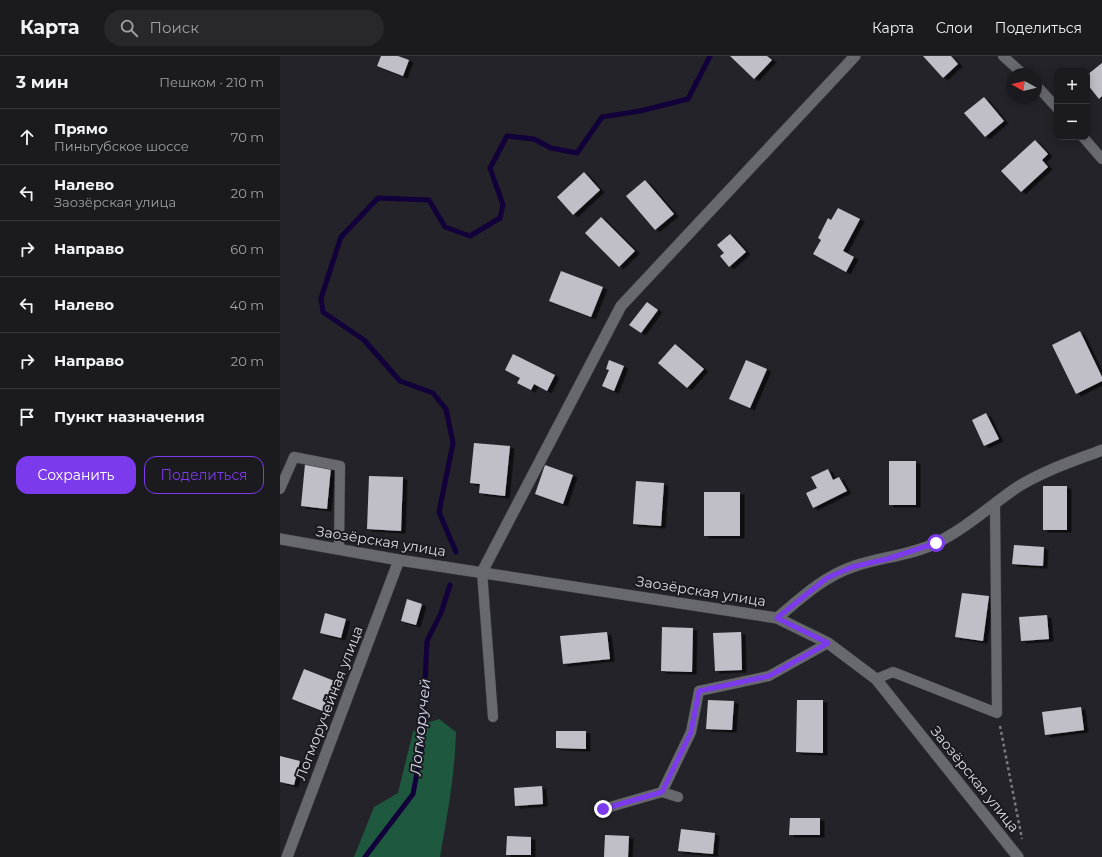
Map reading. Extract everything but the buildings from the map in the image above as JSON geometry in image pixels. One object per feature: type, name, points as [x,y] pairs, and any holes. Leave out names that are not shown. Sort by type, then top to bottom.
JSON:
[{"type":"street","points":[[482,572],[621,306],[855,56]]},
{"type":"street","points":[[777,618],[827,578],[852,567],[887,559],[936,543],[995,506],[1017,488],[1051,470],[1102,450]]},
{"type":"street","name":"Заозёрская улица","points":[[280,539],[399,560],[777,618],[828,643],[876,679],[1018,857]]},
{"type":"street","name":"Логморучейная улица","points":[[287,857],[399,560]]},
{"type":"lane","points":[[1003,56],[1016,68]]},
{"type":"lane","points":[[1042,92],[1054,105]]},
{"type":"lane","points":[[1086,140],[1102,159]]},
{"type":"lane","points":[[280,489],[294,457],[340,466],[339,549]]},
{"type":"lane","points":[[876,679],[893,672],[997,713],[995,506]]},
{"type":"lane","points":[[482,572],[493,717]]},
{"type":"lane","points":[[662,792],[691,732],[699,691],[769,676],[828,643]]},
{"type":"lane","points":[[603,809],[662,792],[678,797]]},
{"type":"path","points":[[997,713],[1023,842]]},
{"type":"green space","points":[[439,719],[456,732],[452,780],[440,857],[354,857],[374,807],[398,793],[413,732],[418,726]]},
{"type":"waterway","name":"Логморучей","points":[[456,552],[439,512],[453,443],[446,409],[433,393],[400,381],[364,340],[323,312],[321,298],[341,237],[378,198],[429,200],[445,227],[470,236],[500,218],[503,205],[490,168],[507,136],[534,139],[551,148],[577,153],[602,117],[640,111],[688,99],[710,56]]},
{"type":"waterway","name":"Логморучей","points":[[365,857],[413,794],[422,746],[427,641],[441,613],[450,585]]},
{"type":"route","points":[[603,809],[662,792],[691,732],[699,691],[769,676],[828,643],[777,618],[808,593],[827,578],[852,567],[887,559],[936,543]]}]
